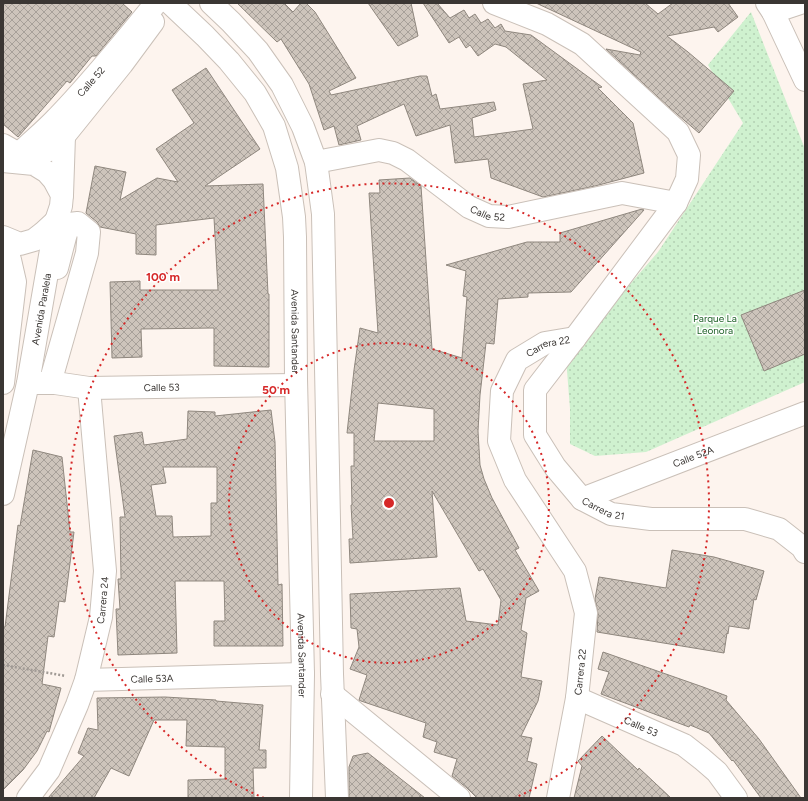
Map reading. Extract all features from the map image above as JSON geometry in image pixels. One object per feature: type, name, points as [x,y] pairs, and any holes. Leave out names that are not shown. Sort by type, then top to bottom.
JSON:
[{"type":"main road","name":"Avenida Santander","points":[[170,3],[205,36],[255,93],[274,126],[287,168],[294,217],[296,385],[303,674],[301,798]]},
{"type":"main road","points":[[211,3],[258,51],[282,85],[303,127],[316,162],[323,214],[332,694],[337,798]]},
{"type":"main road","name":"Carrera 22","points":[[494,3],[547,24],[582,44],[678,132],[689,155],[687,180],[676,203],[575,338],[545,343],[517,360],[502,391],[499,441],[515,480],[575,571],[586,613],[577,698],[558,798]]},
{"type":"main road","points":[[800,3],[770,8],[805,80]]},
{"type":"main road","name":"Calle 52","points":[[8,153],[35,153],[50,150],[64,136],[122,64],[155,13]]},
{"type":"main road","name":"Calle 52","points":[[8,153],[56,120],[155,13]]},
{"type":"main road","points":[[62,195],[64,136]]},
{"type":"main road","name":"Calle 52","points":[[316,162],[379,150],[394,153],[407,160],[469,207],[490,216],[508,216],[622,193],[676,203]]},
{"type":"main road","points":[[8,153],[34,164],[47,172],[54,180],[62,195]]},
{"type":"main road","name":"Avenida Paralela","points":[[3,494],[28,383],[56,221],[61,206],[62,195]]},
{"type":"main road","points":[[3,237],[20,244],[34,240],[44,233],[56,221]]},
{"type":"main road","points":[[37,330],[48,305],[69,224],[78,223],[89,232],[87,254],[50,383]]},
{"type":"main road","points":[[3,244],[10,260],[15,282],[3,383]]},
{"type":"main road","name":"Carrera 21","points":[[575,338],[535,390],[535,435],[555,467],[582,499],[611,514],[651,520],[745,519],[779,529],[802,547],[805,552]]},
{"type":"main road","name":"Calle 53","points":[[28,383],[50,383],[89,388],[296,385]]},
{"type":"main road","name":"Carrera 24","points":[[28,798],[49,770],[77,705],[86,680],[101,617],[105,571],[89,388]]},
{"type":"main road","name":"Calle 52A","points":[[582,499],[805,413]]},
{"type":"main road","name":"Calle 53A","points":[[86,680],[303,674]]},
{"type":"main road","points":[[332,694],[459,798]]},
{"type":"main road","name":"Calle 53","points":[[577,698],[684,745],[717,772],[736,798]]},
{"type":"path","points":[[3,665],[86,680]]},
{"type":"green space","name":"Parque La Leonora","points":[[751,12],[805,149],[805,382],[646,452],[595,456],[570,444],[570,409],[566,358],[658,252],[743,123],[708,65]]},
{"type":"building","points":[[3,3],[122,3],[132,12],[96,56],[92,56],[70,83],[67,81],[18,137],[3,124]]},
{"type":"building","points":[[237,3],[284,3],[293,12],[301,3],[306,3],[315,12],[356,78],[329,91],[331,95],[420,76],[427,76],[432,96],[436,94],[440,109],[494,102],[496,110],[472,118],[474,137],[533,129],[523,84],[547,80],[506,47],[495,44],[478,56],[470,45],[466,48],[459,37],[449,43],[423,3],[437,3],[450,18],[464,10],[469,18],[475,14],[481,23],[488,19],[495,28],[501,24],[505,31],[531,35],[602,87],[598,88],[633,123],[644,173],[595,186],[543,197],[491,178],[488,159],[455,163],[450,125],[416,136],[404,104],[357,126],[361,140],[339,145],[334,126],[324,130],[309,84],[281,39],[277,42]]},
{"type":"building","points":[[368,3],[411,3],[418,36],[398,46]]},
{"type":"building","points":[[536,3],[645,3],[658,14],[673,3],[728,3],[738,17],[718,32],[714,27],[667,36],[734,91],[699,133],[606,49],[640,55],[641,52]]},
{"type":"building","points":[[206,68],[260,149],[205,186],[263,184],[269,294],[269,367],[214,366],[214,328],[141,329],[142,357],[112,358],[110,282],[140,281],[140,290],[218,290],[214,218],[156,225],[156,255],[136,254],[136,234],[100,227],[97,222],[86,213],[95,166],[126,172],[120,200],[157,178],[178,182],[156,149],[194,123],[172,90]]},
{"type":"building","points":[[410,178],[421,186],[432,349],[462,358],[467,297],[463,296],[466,271],[446,265],[527,242],[560,242],[560,233],[642,209],[644,210],[571,292],[528,293],[528,297],[498,299],[494,344],[486,343],[480,395],[478,431],[480,465],[492,498],[519,548],[515,550],[539,591],[526,598],[521,630],[527,633],[521,677],[542,681],[538,701],[521,736],[532,738],[527,761],[537,764],[529,798],[477,798],[452,776],[457,759],[434,752],[437,742],[423,737],[426,723],[359,700],[367,675],[350,669],[359,647],[357,629],[351,628],[350,594],[460,588],[466,621],[498,625],[501,600],[483,569],[479,571],[432,491],[437,557],[350,563],[349,539],[353,539],[351,466],[354,466],[354,433],[347,433],[360,328],[378,333],[369,193],[380,193],[379,180]],"holes":[[[378,403],[434,409],[434,441],[374,441]]]},
{"type":"building","points":[[805,290],[805,354],[764,371],[741,315]]},
{"type":"building","points":[[271,410],[275,442],[278,585],[282,584],[283,646],[214,646],[214,621],[225,621],[224,581],[175,581],[177,653],[118,655],[116,609],[120,609],[118,579],[121,579],[120,517],[125,517],[114,436],[142,432],[144,445],[187,439],[188,411],[215,412],[215,416]],"holes":[[[163,467],[217,467],[217,503],[211,503],[211,536],[173,537],[172,516],[156,516],[151,485],[166,483]]]},
{"type":"building","points":[[33,450],[62,457],[70,532],[74,532],[65,602],[59,601],[54,637],[48,636],[42,684],[61,688],[49,732],[47,731],[37,751],[23,770],[3,790],[3,627],[5,627],[18,525],[20,526]]},
{"type":"building","points":[[672,550],[714,557],[764,571],[756,600],[754,599],[749,629],[729,626],[724,653],[597,632],[598,614],[595,599],[599,577],[666,588]]},
{"type":"building","points":[[603,652],[727,696],[726,700],[759,739],[801,798],[761,798],[733,760],[732,761],[709,733],[601,694],[609,672],[598,669]]},
{"type":"building","points":[[165,697],[263,705],[259,750],[266,750],[266,768],[253,768],[254,798],[188,798],[188,780],[225,779],[225,747],[186,746],[187,720],[154,720],[129,776],[111,768],[94,798],[48,798],[84,756],[78,753],[88,728],[98,730],[97,698]]},
{"type":"building","points":[[602,736],[638,770],[639,768],[671,798],[574,798],[582,766],[578,761]]},
{"type":"building","points":[[368,753],[425,798],[349,798],[349,767],[353,756]]}]
